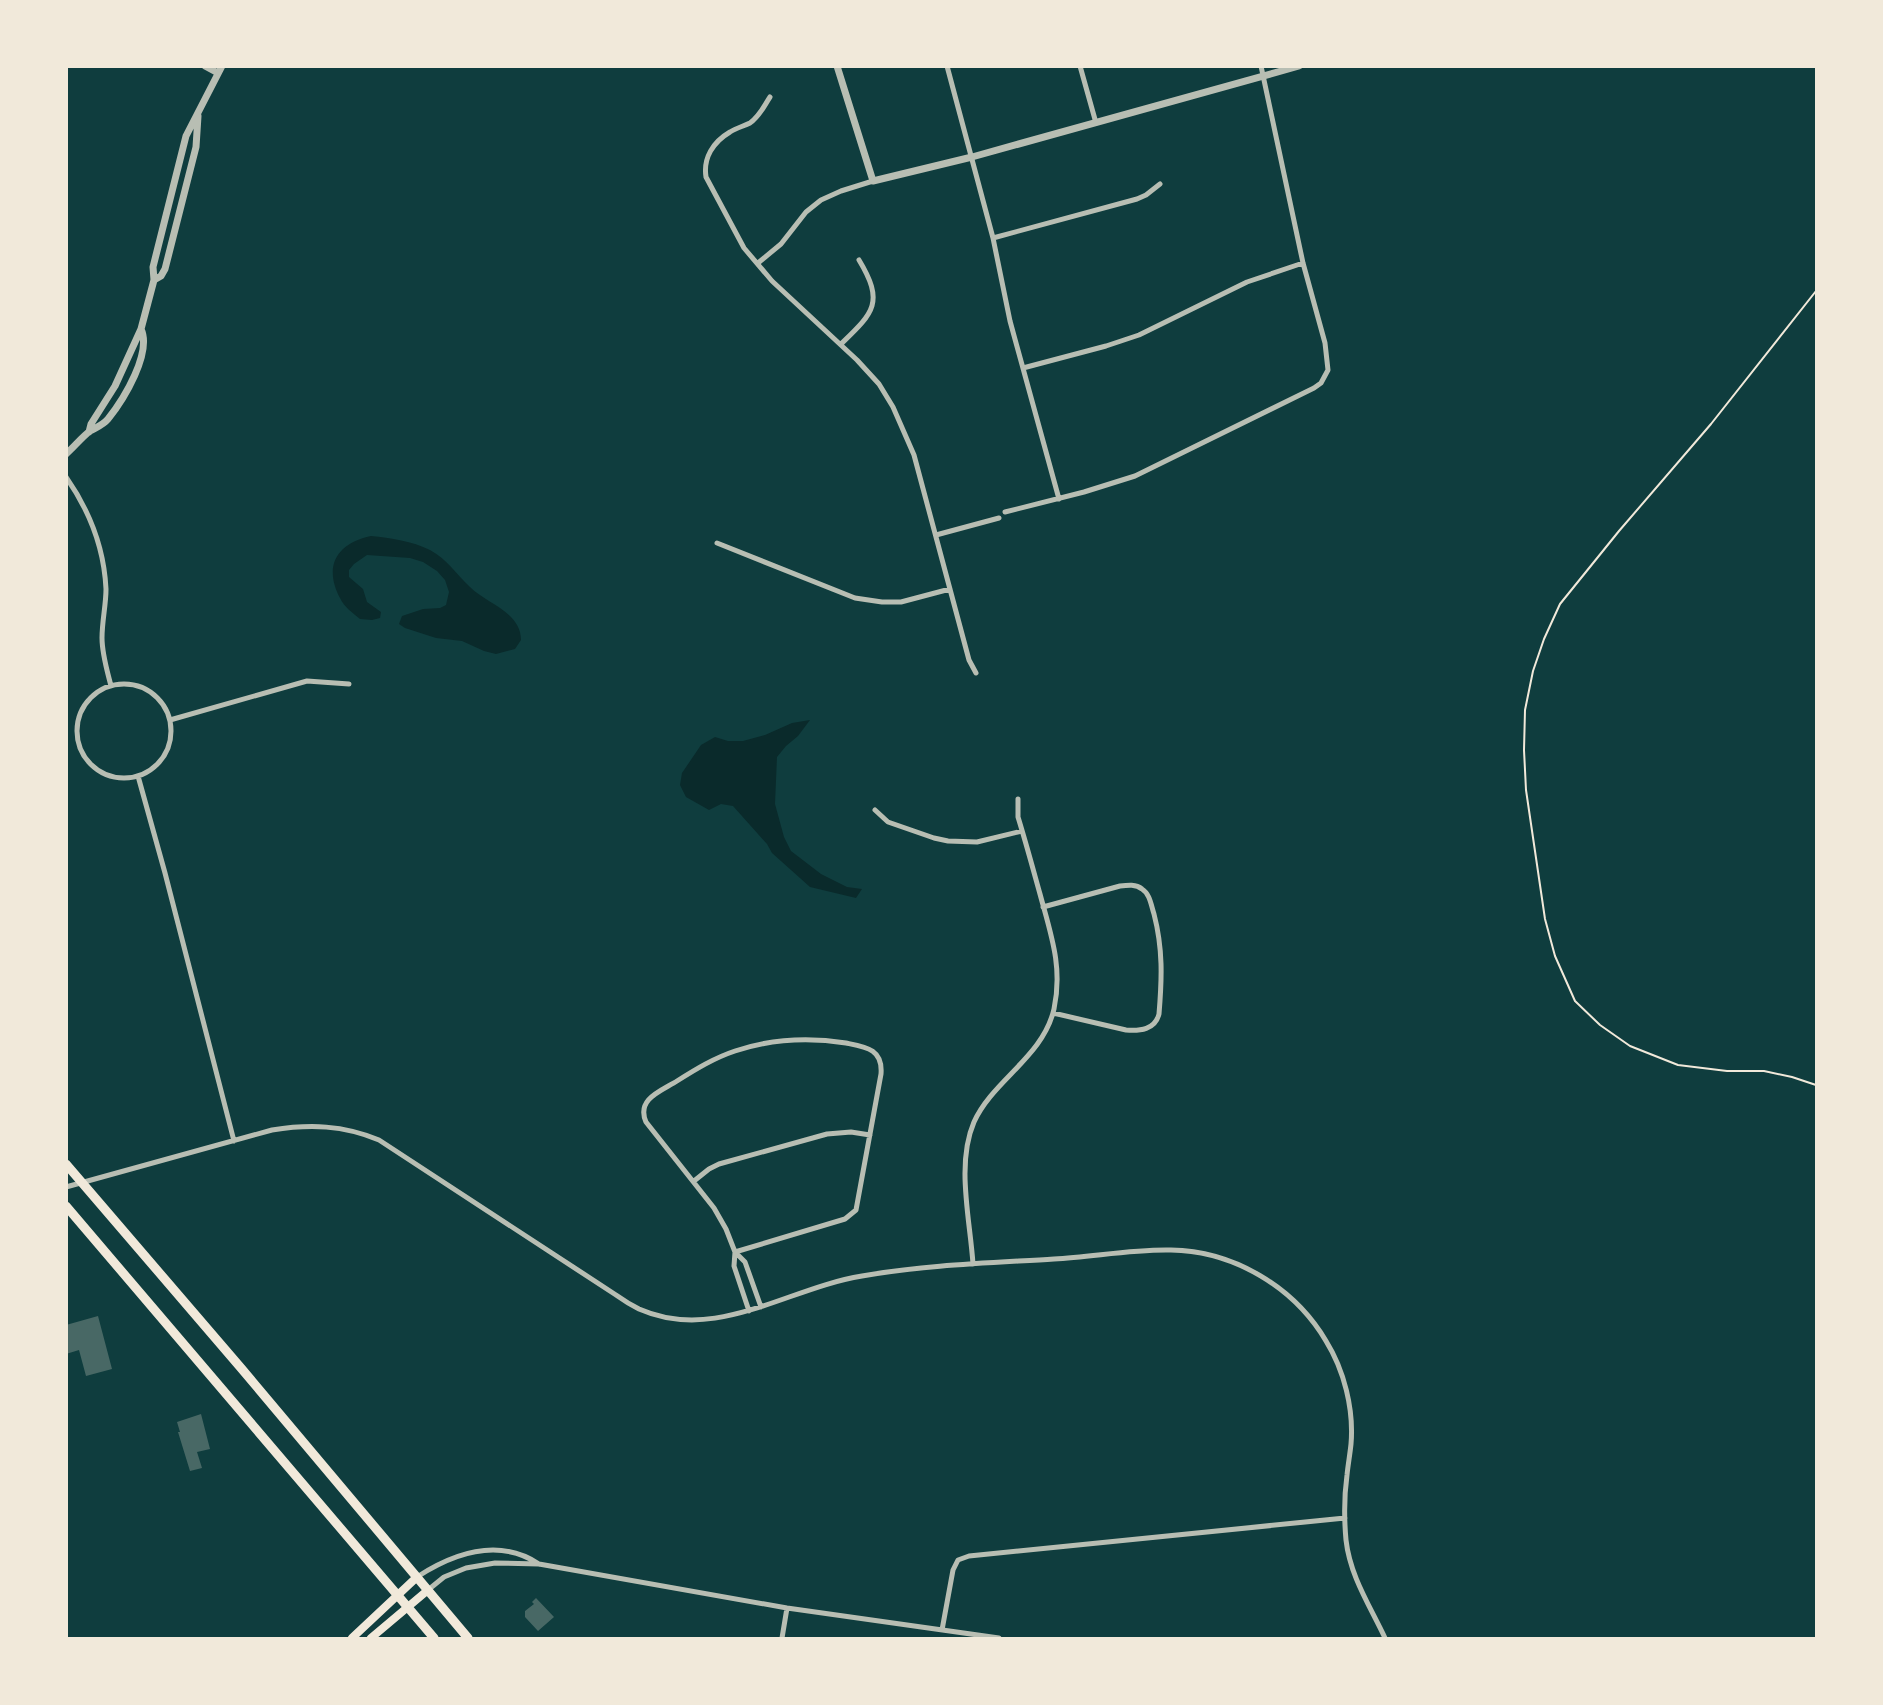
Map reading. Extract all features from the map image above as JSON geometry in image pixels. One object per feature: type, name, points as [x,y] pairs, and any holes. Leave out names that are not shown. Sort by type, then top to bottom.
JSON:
[{"type":"main road","points":[[66,1164],[468,1639]]},
{"type":"main road","points":[[66,1206],[434,1639]]},
{"type":"main road","points":[[352,1639],[417,1577]]},
{"type":"main road","points":[[371,1639],[428,1590]]},
{"type":"street","points":[[89,432],[141,328],[155,280],[153,267],[186,136],[220,70],[205,66]]},
{"type":"street","points":[[837,66],[873,181]]},
{"type":"street","points":[[947,66],[993,238],[1007,308],[1059,499]]},
{"type":"street","points":[[1080,66],[1096,123]]},
{"type":"street","points":[[1005,512],[1135,476],[1321,383],[1328,370],[1325,343],[1303,263],[1261,66]]},
{"type":"street","points":[[758,264],[781,244],[806,212],[841,191],[1299,66]]},
{"type":"street","points":[[770,97],[759,115],[750,123],[728,132],[716,144],[704,166],[706,177],[744,248],[772,281],[841,344],[879,384],[893,407],[914,455],[969,660],[976,673]]},
{"type":"street","points":[[155,280],[165,269],[196,146],[198,115]]},
{"type":"street","points":[[993,238],[1137,199],[1160,184]]},
{"type":"street","points":[[841,344],[865,321],[872,305],[871,279],[859,260]]},
{"type":"street","points":[[1023,368],[1139,335],[1247,282],[1303,263]]},
{"type":"street","points":[[66,454],[108,418],[134,375],[145,342],[141,328]]},
{"type":"street","points":[[66,477],[83,502],[99,542],[106,588],[103,653],[111,686]]},
{"type":"street","points":[[936,535],[999,518]]},
{"type":"street","points":[[717,543],[855,598],[901,602],[950,589]]},
{"type":"street","points":[[170,720],[307,681],[349,684]]},
{"type":"street","points":[[136,685],[148,690],[166,708],[170,720],[172,731],[165,754],[158,763],[138,776],[126,778],[102,772],[92,765],[79,744],[77,732],[83,708],[90,698],[111,686],[136,685]]},
{"type":"street","points":[[138,776],[234,1141]]},
{"type":"street","points":[[973,1264],[965,1171],[966,1152],[975,1120],[1045,1033],[1053,1013],[1058,980],[1057,960],[1018,817],[1018,799]]},
{"type":"street","points":[[875,810],[888,822],[947,841],[977,842],[1022,831]]},
{"type":"street","points":[[1043,907],[1120,886],[1137,886],[1148,895],[1161,947],[1159,1014],[1158,1020],[1150,1027],[1126,1030],[1053,1013]]},
{"type":"street","points":[[735,1252],[845,1219],[853,1214],[858,1206],[882,1069],[873,1051],[861,1046],[810,1039],[749,1047],[695,1069],[650,1098],[644,1105],[646,1122],[720,1218],[735,1252],[744,1262],[761,1307]]},
{"type":"street","points":[[67,1187],[272,1130],[293,1126],[340,1127],[379,1140],[639,1309],[686,1320],[725,1318],[861,1276],[973,1264],[1173,1250],[1202,1253],[1233,1262],[1281,1288],[1326,1340],[1336,1361],[1346,1391],[1351,1419],[1345,1518],[1349,1561],[1385,1639]]},
{"type":"street","points":[[694,1181],[719,1164],[827,1134],[841,1132],[870,1135]]},
{"type":"street","points":[[735,1252],[735,1270],[749,1311]]},
{"type":"street","points":[[942,1630],[953,1570],[958,1560],[969,1556],[1345,1518]]},
{"type":"street","points":[[417,1577],[451,1558],[472,1552],[510,1551],[522,1554],[539,1564]]},
{"type":"street","points":[[428,1590],[444,1577],[466,1567],[495,1563],[539,1564],[787,1608],[999,1639]]},
{"type":"street","points":[[782,1639],[787,1608]]},
{"type":"path","points":[[1816,291],[1711,424],[1560,604],[1533,671],[1525,710],[1524,750],[1526,790],[1545,919],[1555,956],[1575,1001],[1630,1046],[1678,1065],[1727,1071],[1764,1071],[1816,1085]]},
{"type":"water","points":[[371,536],[416,544],[441,558],[470,587],[502,609],[515,622],[520,630],[521,640],[515,649],[496,654],[462,641],[436,638],[399,624],[402,616],[446,605],[449,592],[445,580],[437,571],[410,558],[367,555],[349,570],[349,577],[363,589],[367,602],[381,612],[380,618],[360,619],[340,598],[335,586],[333,566],[336,558],[349,544]]},
{"type":"water","points":[[810,720],[777,757],[775,804],[784,837],[791,851],[821,874],[847,887],[862,889],[856,898],[810,887],[772,853],[733,806],[721,804],[709,810],[686,797],[680,785],[682,773],[701,745],[715,737],[728,741],[743,741],[792,723]]},
{"type":"building","points":[[98,1316],[112,1369],[86,1376],[79,1350],[66,1354],[66,1325]]},
{"type":"building","points":[[201,1414],[210,1449],[197,1452],[202,1468],[190,1471],[177,1422]]},
{"type":"building","points":[[536,1598],[554,1617],[538,1631],[525,1617],[525,1611],[534,1604],[532,1602]]}]
